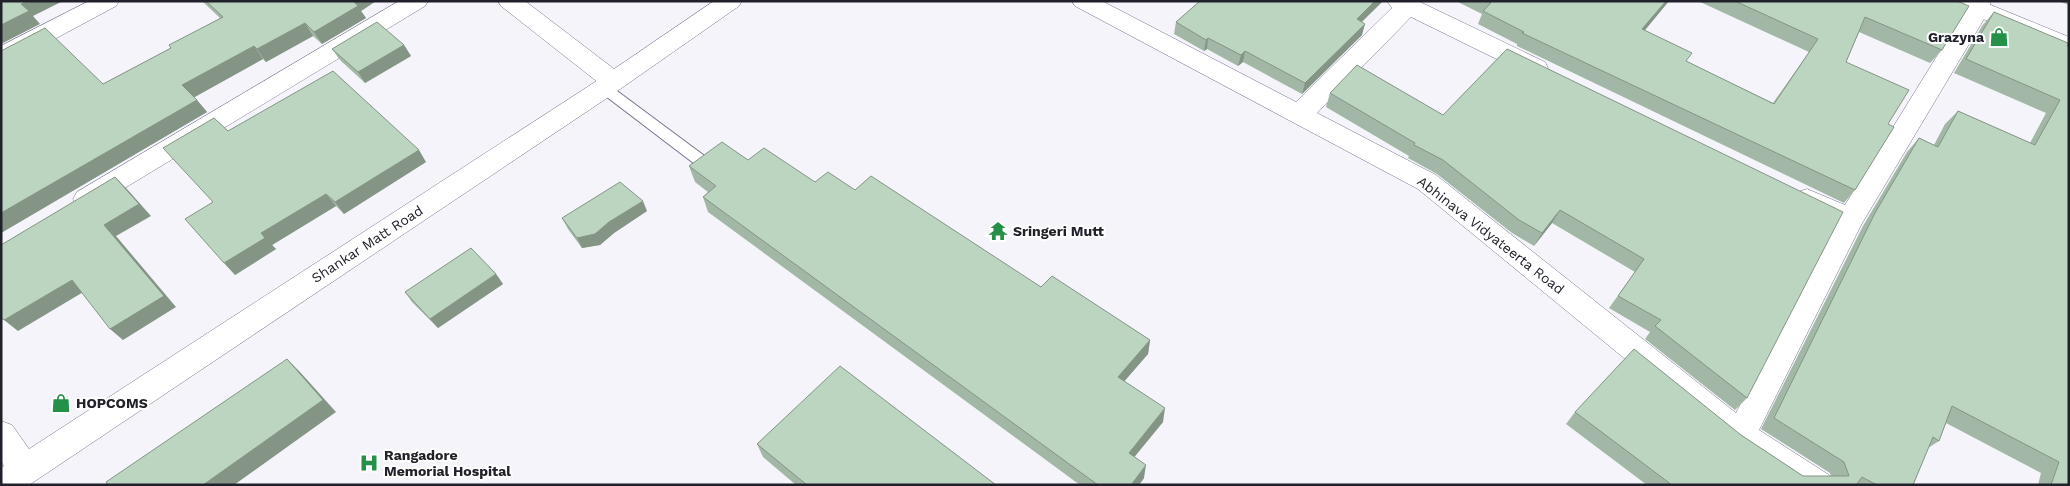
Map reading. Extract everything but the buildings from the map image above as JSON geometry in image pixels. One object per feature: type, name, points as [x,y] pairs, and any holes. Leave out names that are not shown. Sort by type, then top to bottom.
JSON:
[{"type":"street","points":[[1,57],[108,1]]},
{"type":"street","points":[[69,209],[417,1]]},
{"type":"street","points":[[509,1],[609,84]]},
{"type":"street","name":"Shankar Matt Road","points":[[14,477],[609,84],[731,1]]},
{"type":"street","name":"Abhinava Vidyateerta Road","points":[[1083,1],[1427,182],[1741,434],[1818,485]]},
{"type":"street","points":[[1977,3],[2069,28]]},
{"type":"street","points":[[1977,3],[2069,46]]},
{"type":"street","points":[[1741,434],[1850,220],[1977,3]]},
{"type":"street","points":[[1299,115],[1403,4],[1558,79]]},
{"type":"street","points":[[1788,190],[1850,220]]},
{"type":"street","points":[[1,434],[14,477]]},
{"type":"lane","points":[[609,84],[704,164]]},
{"type":"place","name":"Grazyna","points":[[1999,37]]},
{"type":"place","name":"Sringeri Mutt","points":[[998,231]]},
{"type":"place","name":"HOPCOMS","points":[[61,403]]},
{"type":"place","name":"Rangadore Memorial Hospital","points":[[369,463]]}]
